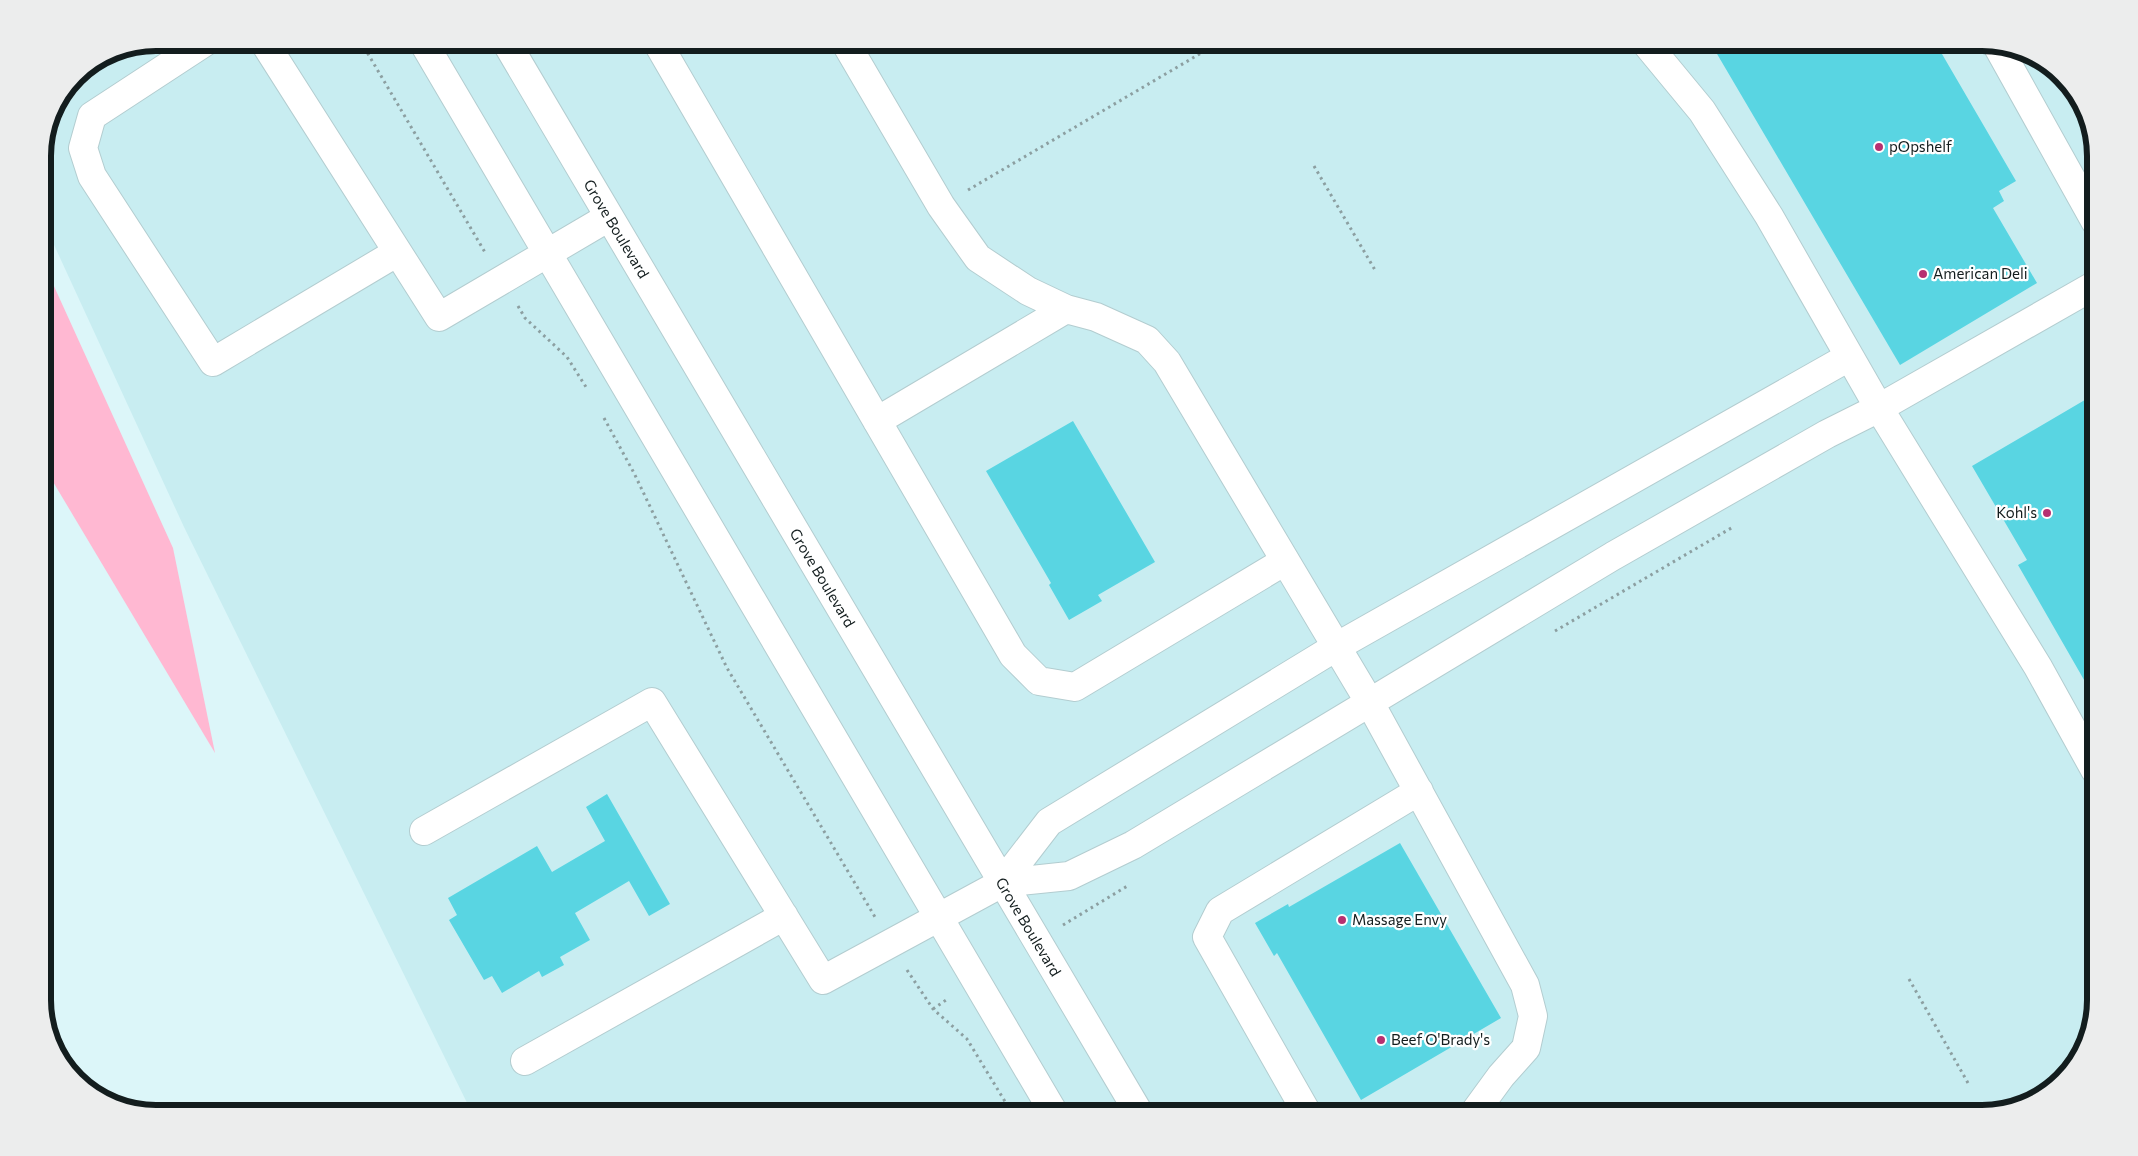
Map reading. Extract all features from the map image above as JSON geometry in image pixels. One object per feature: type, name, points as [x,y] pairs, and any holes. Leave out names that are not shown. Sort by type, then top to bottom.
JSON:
[{"type":"street","points":[[190,51],[92,116],[83,148],[92,176],[213,362],[396,253]]},
{"type":"street","points":[[270,51],[396,253],[439,317],[609,217]]},
{"type":"street","points":[[428,51],[1049,1105]]},
{"type":"street","name":"Grove Boulevard","points":[[511,51],[1134,1105]]},
{"type":"street","points":[[662,51],[1013,655],[1039,681],[1075,687],[1285,561]]},
{"type":"street","points":[[850,51],[941,206],[978,258],[1028,291],[1066,309],[1096,317],[1147,340],[1167,362],[1370,702],[1524,985],[1533,1016],[1526,1048],[1500,1076],[1480,1105]]},
{"type":"street","points":[[1652,51],[1702,111],[1769,216],[1879,408],[2033,659],[2087,754]]},
{"type":"street","points":[[2002,53],[2087,207]]},
{"type":"street","points":[[1002,882],[1069,876],[1133,845],[1613,556],[2087,290]]},
{"type":"street","points":[[877,421],[1066,309]]},
{"type":"street","points":[[424,831],[652,702],[823,980],[1002,882],[1049,822],[1336,647],[1849,357]]},
{"type":"street","points":[[1302,1105],[1208,937],[1220,910],[1419,791]]},
{"type":"street","points":[[525,1061],[784,916]]},
{"type":"path","points":[[366,51],[526,318],[567,357],[587,388]]},
{"type":"path","points":[[941,206],[1205,51]]},
{"type":"path","points":[[1314,166],[1375,270]]},
{"type":"path","points":[[602,413],[634,474],[727,668],[891,943],[933,1009],[967,1039],[1007,1105]]},
{"type":"path","points":[[1909,978],[1968,1082]]},
{"type":"shaded area","points":[[150,51],[1981,51],[2002,53],[2028,62],[2051,77],[2061,87],[2076,110],[2085,136],[2087,150],[2087,999],[2085,1020],[2076,1046],[2061,1069],[2051,1079],[2028,1094],[2015,1099],[2002,1103],[1981,1105],[468,1105],[184,527],[51,238],[51,150],[59,116],[73,92],[92,73],[116,59],[136,53]]},
{"type":"shaded area","points":[[51,280],[173,548],[215,753],[51,478]]},
{"type":"building","points":[[1715,51],[1940,51],[2016,181],[1999,191],[2004,201],[1993,208],[2037,283],[1900,365]]},
{"type":"building","name":"Kohl's","points":[[2087,399],[2087,685],[2018,565],[2027,560],[1972,466]]},
{"type":"building","points":[[1073,421],[1155,562],[1098,595],[1102,601],[1069,620],[1049,585],[1051,583],[986,471]]},
{"type":"building","points":[[607,794],[670,904],[649,916],[629,881],[575,913],[590,940],[560,957],[564,965],[542,977],[539,971],[502,993],[492,976],[484,980],[449,920],[457,915],[448,898],[537,846],[552,872],[605,841],[586,807]]},
{"type":"building","points":[[1400,843],[1501,1018],[1361,1100],[1277,953],[1274,956],[1255,923],[1288,904],[1289,907]]},
{"type":"place","name":"pOpshelf","points":[[1879,147]]},
{"type":"place","name":"American Deli","points":[[1923,274]]},
{"type":"place","name":"Kohl's","points":[[2047,513]]},
{"type":"place","name":"Massage Envy","points":[[1342,920]]},
{"type":"place","name":"Beef O'Brady's","points":[[1381,1040]]}]
